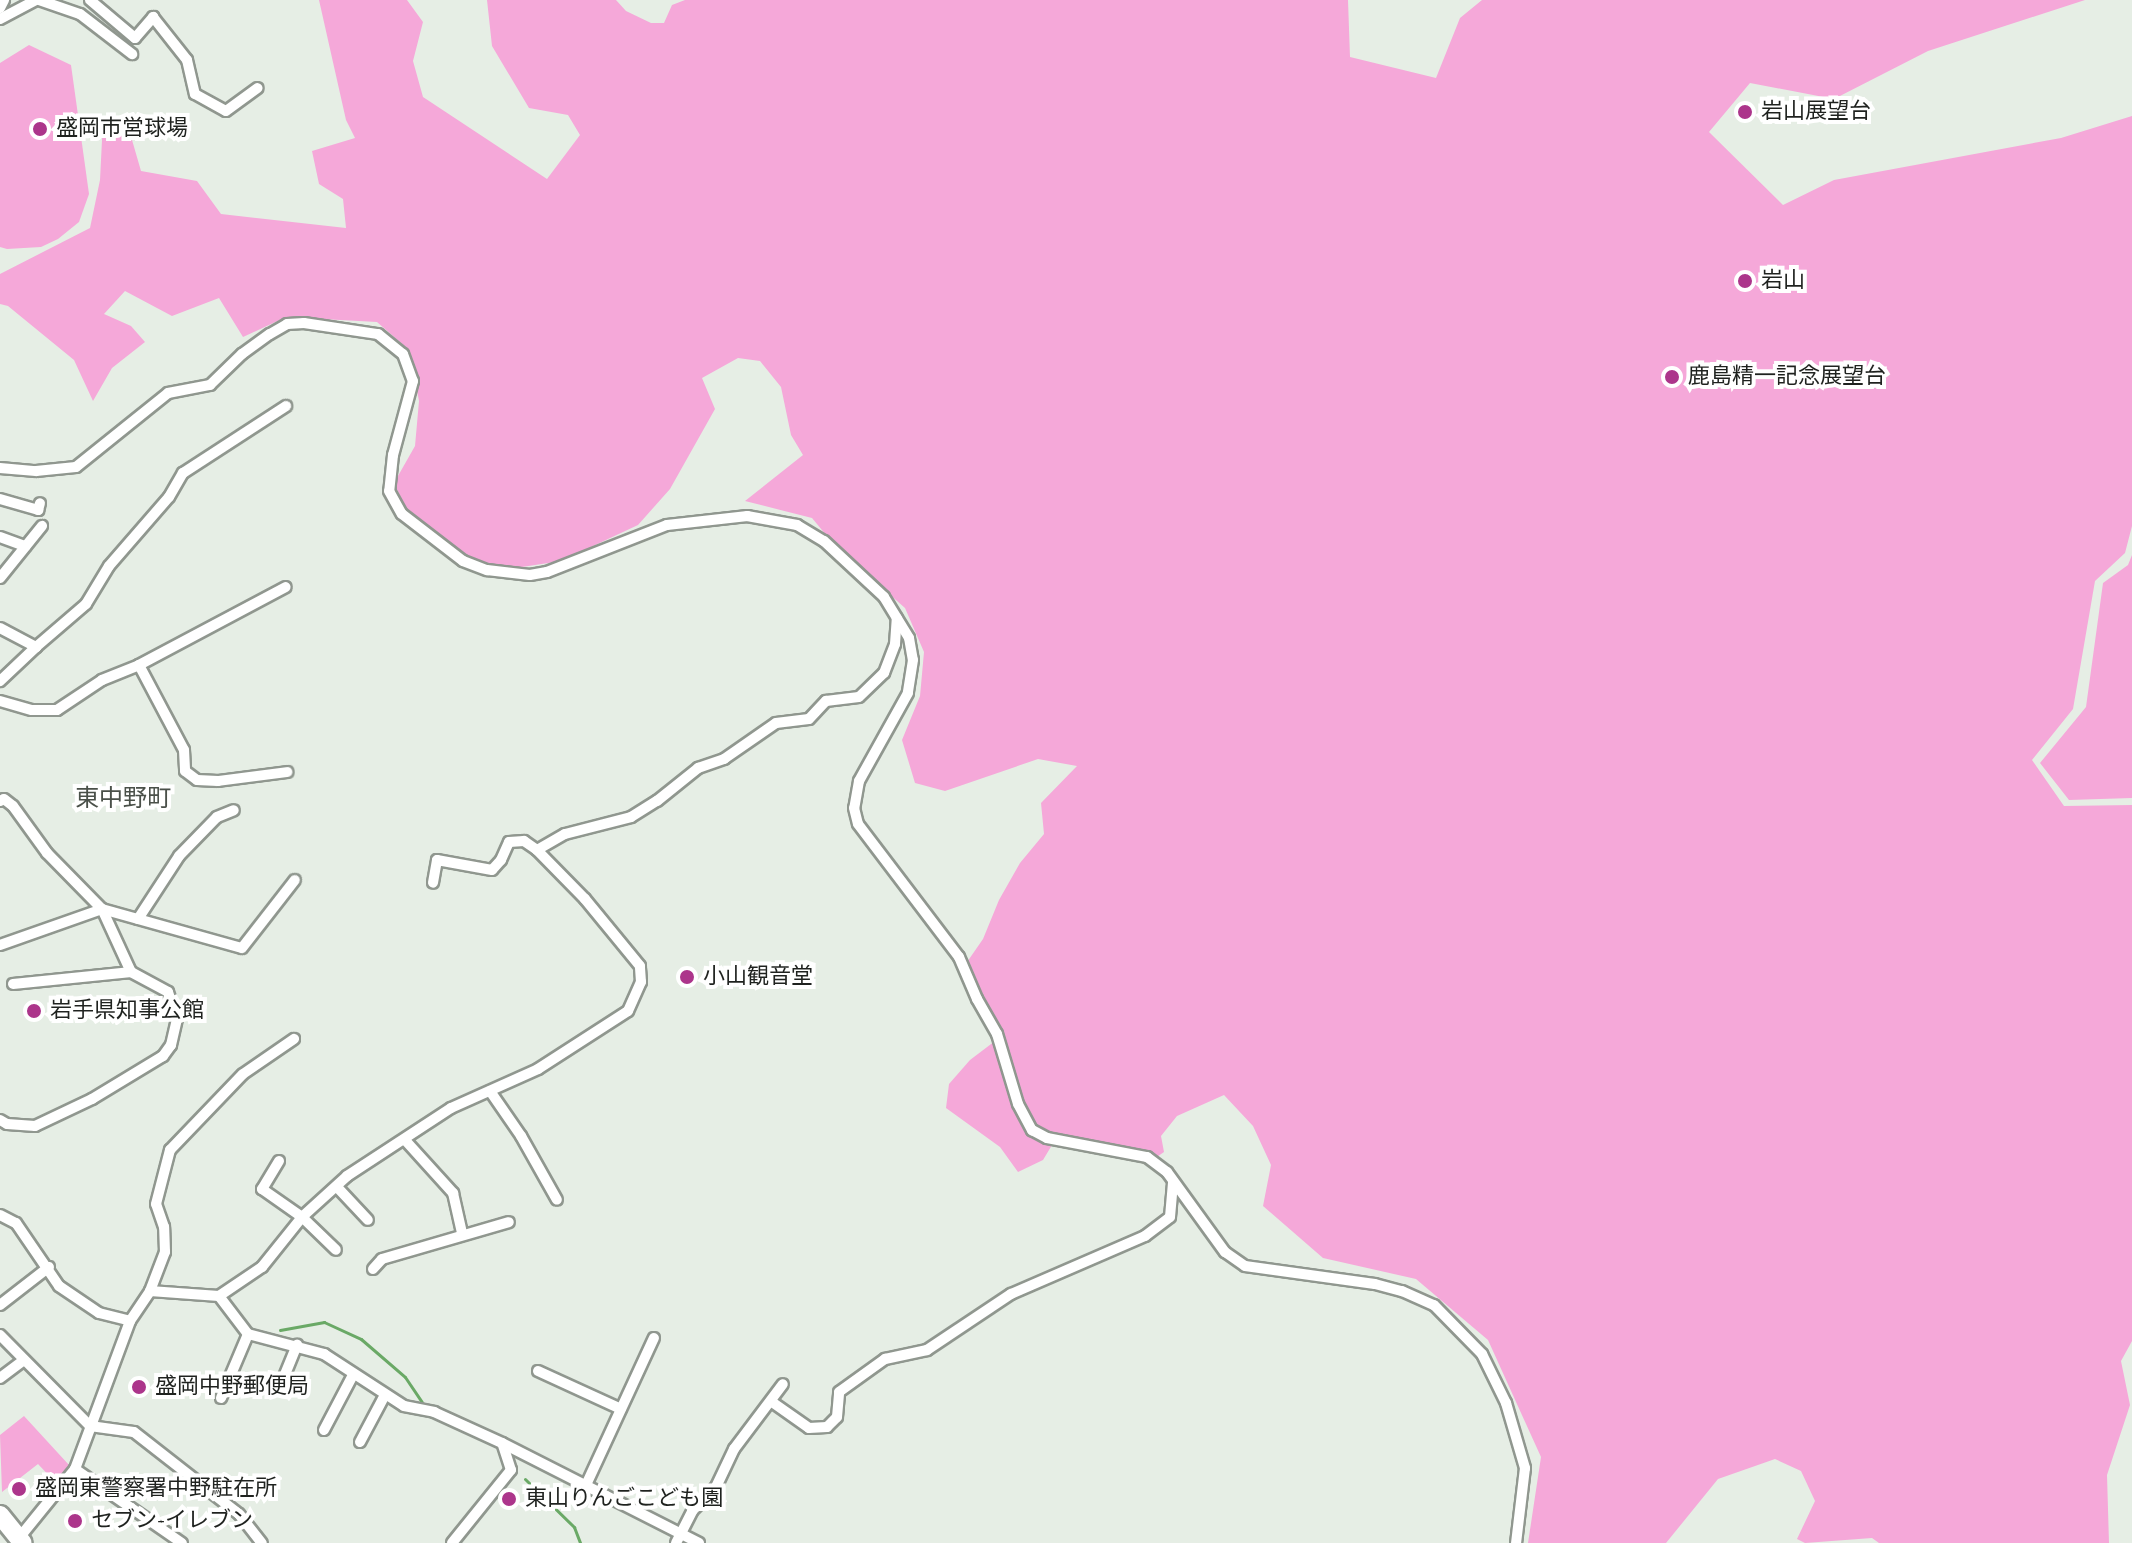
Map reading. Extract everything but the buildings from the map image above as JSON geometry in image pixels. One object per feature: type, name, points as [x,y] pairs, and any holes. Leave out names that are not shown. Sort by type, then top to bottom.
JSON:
[{"type":"highway","points":[[0,1515],[21,1540]]},
{"type":"street","points":[[0,8],[4,0]]},
{"type":"street","points":[[0,19],[38,0],[80,14],[132,54]]},
{"type":"street","points":[[90,0],[135,38],[153,17],[187,60],[195,94],[226,111],[258,88]]},
{"type":"street","points":[[0,468],[36,471],[76,467],[155,402],[178,389],[210,385],[242,354],[287,324],[355,328],[378,334],[392,342],[403,354],[411,372],[411,395],[389,480],[393,500],[402,514],[463,561],[499,572],[530,575],[547,572],[667,525],[747,516],[797,525],[824,541],[884,597],[909,638],[913,660],[908,693],[859,781],[854,808],[858,824],[959,957],[997,1034],[1018,1104],[1032,1130],[1047,1138],[1147,1157],[1173,1181],[1225,1252],[1245,1266],[1402,1291],[1434,1305],[1482,1354],[1506,1403],[1525,1468],[1516,1543]]},
{"type":"street","points":[[0,681],[86,604],[109,566],[169,497],[183,473],[286,406]]},
{"type":"street","points":[[0,499],[38,510],[40,503]]},
{"type":"street","points":[[0,578],[42,526]]},
{"type":"street","points":[[0,537],[25,546]]},
{"type":"street","points":[[0,701],[32,710],[57,710],[102,680],[139,665],[286,587]]},
{"type":"street","points":[[537,850],[565,834],[631,817],[657,801],[698,768],[724,759],[776,723],[809,719],[826,701],[859,697],[884,673],[895,644],[897,615]]},
{"type":"street","points":[[0,628],[36,647]]},
{"type":"street","points":[[139,665],[184,750],[185,771],[197,780],[218,781],[287,772]]},
{"type":"street","points":[[0,801],[4,799],[13,806],[47,853],[102,909],[131,972]]},
{"type":"street","points":[[138,919],[179,856],[217,817],[234,810]]},
{"type":"street","points":[[150,1291],[219,1296],[262,1267],[302,1217],[347,1176],[451,1108],[538,1069],[628,1011],[641,982],[640,966],[585,899],[537,850],[524,841],[509,842],[501,860],[492,870],[437,860],[433,883]]},
{"type":"street","points":[[0,945],[102,909],[242,948],[295,880]]},
{"type":"street","points":[[0,1120],[17,1126],[35,1126],[52,1121],[163,1056],[171,1045],[177,1019],[168,992],[131,972],[13,984]]},
{"type":"street","points":[[21,1540],[75,1469],[130,1321],[150,1291],[165,1252],[164,1227],[156,1204],[170,1150],[243,1074],[294,1039]]},
{"type":"street","points":[[490,1091],[557,1200]]},
{"type":"street","points":[[405,1140],[453,1193],[462,1233]]},
{"type":"street","points":[[279,1161],[262,1189],[302,1217],[336,1250]]},
{"type":"street","points":[[772,1402],[809,1428],[827,1427],[837,1417],[839,1392],[885,1359],[927,1350],[1011,1294],[1145,1236],[1170,1217],[1173,1181]]},
{"type":"street","points":[[337,1187],[368,1220]]},
{"type":"street","points":[[0,1215],[16,1223],[49,1267],[59,1286],[99,1313],[130,1321]]},
{"type":"street","points":[[373,1269],[382,1259],[462,1233],[509,1222]]},
{"type":"street","points":[[0,1305],[49,1267]]},
{"type":"street","points":[[219,1296],[248,1334],[324,1354],[404,1406],[434,1412],[502,1443],[586,1485],[678,1538],[699,1543]]},
{"type":"street","points":[[221,1398],[248,1334]]},
{"type":"street","points":[[0,1335],[90,1426],[134,1432],[239,1514],[262,1543]]},
{"type":"street","points":[[586,1485],[654,1338]]},
{"type":"street","points":[[279,1389],[297,1345]]},
{"type":"street","points":[[0,1378],[24,1360]]},
{"type":"street","points":[[538,1371],[621,1409]]},
{"type":"street","points":[[324,1430],[353,1375]]},
{"type":"street","points":[[678,1538],[692,1511],[716,1487],[734,1449],[783,1384]]},
{"type":"street","points":[[360,1442],[385,1395]]},
{"type":"street","points":[[452,1543],[511,1470],[502,1443]]},
{"type":"street","points":[[75,1469],[182,1543]]},
{"type":"shaded area","points":[[319,0],[407,0],[423,22],[413,61],[423,97],[547,179],[580,135],[568,115],[529,108],[492,46],[487,0],[616,0],[626,11],[651,23],[664,23],[672,5],[685,0],[1348,0],[1350,57],[1436,78],[1460,18],[1482,0],[2085,0],[1928,51],[1834,99],[1750,83],[1709,132],[1783,205],[1834,180],[2061,138],[2132,116],[2132,526],[2125,553],[2095,581],[2073,709],[2032,760],[2064,806],[2132,805],[2132,1341],[2121,1361],[2130,1405],[2107,1475],[2109,1543],[1879,1543],[1872,1538],[1805,1543],[1797,1539],[1815,1501],[1801,1471],[1775,1459],[1718,1479],[1666,1543],[1528,1543],[1541,1457],[1488,1340],[1416,1279],[1323,1258],[1263,1206],[1271,1165],[1253,1126],[1224,1095],[1177,1116],[1161,1136],[1164,1152],[1151,1161],[1055,1140],[1043,1160],[1018,1172],[1000,1147],[946,1108],[949,1084],[970,1060],[999,1038],[965,965],[983,939],[999,900],[1020,863],[1044,834],[1041,803],[1077,766],[1038,759],[945,791],[915,783],[902,740],[920,696],[924,652],[905,608],[836,547],[812,518],[745,501],[803,455],[791,435],[781,387],[760,361],[738,358],[702,378],[715,409],[670,489],[638,525],[561,561],[522,567],[483,566],[409,515],[394,483],[415,446],[419,401],[409,350],[377,322],[286,317],[243,337],[219,298],[172,316],[125,291],[104,314],[131,326],[145,342],[112,368],[93,401],[74,360],[8,306],[0,304],[0,274],[90,228],[100,180],[103,120],[130,133],[141,171],[197,181],[221,214],[346,228],[343,199],[319,184],[312,151],[355,138],[346,120]]},
{"type":"shaded area","name":"盛岡市営球場","points":[[29,45],[71,65],[89,194],[79,222],[58,239],[41,247],[7,249],[0,247],[0,63]]},
{"type":"shaded area","points":[[2132,555],[2132,798],[2069,800],[2040,763],[2086,707],[2103,583],[2128,565]]},
{"type":"shaded area","points":[[24,1416],[69,1465],[55,1482],[38,1464],[2,1492],[0,1435]]},
{"type":"waterway","points":[[280,1330],[324,1322],[361,1339],[405,1377],[422,1402]]},
{"type":"waterway","points":[[525,1479],[574,1527],[580,1543]]},
{"type":"place","name":"岩山展望台","points":[[1745,112]]},
{"type":"place","name":"盛岡市営球場","points":[[40,129]]},
{"type":"place","name":"岩山","points":[[1745,281]]},
{"type":"place","name":"鹿島精一記念展望台","points":[[1672,377]]},
{"type":"place","name":"小山観音堂","points":[[687,977]]},
{"type":"place","name":"岩手県知事公館","points":[[34,1011]]},
{"type":"place","name":"盛岡中野郵便局","points":[[139,1387]]},
{"type":"place","name":"盛岡東警察署中野駐在所","points":[[19,1489]]},
{"type":"place","name":"東山りんごこども園","points":[[509,1499]]},
{"type":"place","name":"セブン-イレブン","points":[[75,1521]]},
{"type":"district","name":"東中野町","points":[[123,799]]}]
